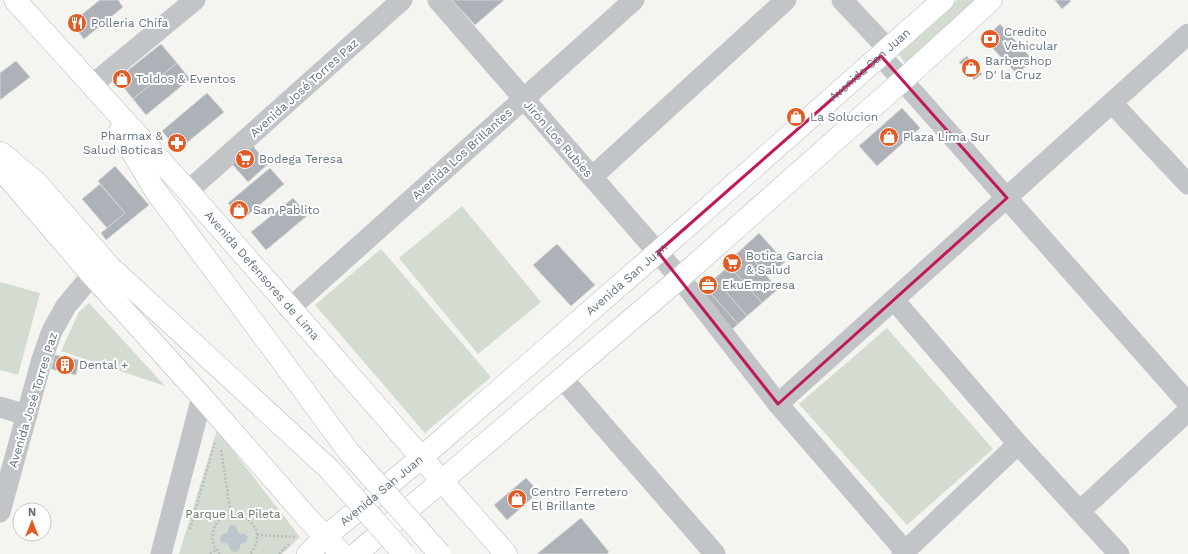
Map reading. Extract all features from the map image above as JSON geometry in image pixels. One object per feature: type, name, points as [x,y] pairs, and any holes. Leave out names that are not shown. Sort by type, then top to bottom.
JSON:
[{"type":"main road","name":"Avenida Defensores de Lima","points":[[15,0],[188,192],[289,309],[506,554]]},
{"type":"main road","name":"Avenida San Juan","points":[[302,545],[325,537],[421,458],[658,252],[943,0]]},
{"type":"main road","points":[[356,554],[680,278],[991,0]]},
{"type":"main road","points":[[92,85],[155,190],[284,365],[349,452],[440,554]]},
{"type":"main road","points":[[0,153],[37,183],[109,266],[329,470],[404,554]]},
{"type":"main road","points":[[0,168],[92,275],[202,396],[325,537],[342,554]]},
{"type":"street","points":[[92,85],[195,0]]},
{"type":"street","name":"Avenida José Torres Paz","points":[[188,192],[402,0]]},
{"type":"street","name":"Jirón Los Rubíes","points":[[438,0],[680,278],[778,404],[903,553]]},
{"type":"street","points":[[592,177],[786,0]]},
{"type":"street","points":[[842,0],[884,53],[902,81],[1188,402]]},
{"type":"street","name":"Avenida Los Brillantes","points":[[289,309],[524,99],[629,2]]},
{"type":"street","points":[[778,404],[1188,34]]},
{"type":"street","points":[[1112,103],[1188,184]]},
{"type":"street","name":"Avenida José Torres Paz","points":[[0,512],[42,359],[52,331],[66,306],[92,275]]},
{"type":"street","points":[[894,300],[1018,444],[1080,511],[1116,553]]},
{"type":"street","points":[[562,378],[715,554]]},
{"type":"street","points":[[161,554],[202,396]]},
{"type":"street","points":[[0,407],[27,415]]},
{"type":"street","points":[[1080,511],[1188,411]]},
{"type":"street","points":[[903,553],[1018,444]]},
{"type":"path","points":[[189,532],[216,441]]},
{"type":"path","points":[[220,449],[231,515]]},
{"type":"path","points":[[220,554],[216,550],[213,543],[212,536],[214,528],[218,522],[224,518],[231,515],[239,515],[252,522],[257,535],[257,543],[250,554]]},
{"type":"path","points":[[257,535],[302,545]]},
{"type":"path","points":[[210,554],[216,550]]},
{"type":"highlighted area","points":[[881,56],[1007,198],[778,404],[658,252]]},
{"type":"green space","points":[[957,0],[982,0],[908,67],[899,55],[901,51]]},
{"type":"green space","points":[[462,206],[541,302],[478,354],[399,258]]},
{"type":"green space","points":[[381,249],[491,377],[425,433],[315,305]]},
{"type":"green space","points":[[0,282],[40,293],[18,375],[0,370]]},
{"type":"green space","points":[[89,303],[165,386],[61,351],[79,312]]},
{"type":"green space","points":[[887,328],[993,449],[907,525],[799,404]]},
{"type":"green space","name":"Parque La Pileta","points":[[217,430],[300,537],[282,554],[179,554]]},
{"type":"shaded area","points":[[235,525],[239,533],[245,534],[248,537],[246,542],[240,545],[239,550],[236,552],[231,551],[228,544],[221,542],[220,539],[222,535],[228,532],[229,527]]},
{"type":"building","points":[[100,0],[118,0],[123,7],[84,39],[71,23]]},
{"type":"building","points":[[452,0],[504,0],[475,25]]},
{"type":"building","points":[[1055,0],[1070,0],[1071,1],[1062,9]]},
{"type":"building","points":[[1000,24],[1033,60],[1017,74],[984,39]]},
{"type":"building","points":[[161,44],[177,63],[133,99],[117,79]]},
{"type":"building","name":"Barbershop D' la Cruz","points":[[967,56],[982,74],[974,80],[959,62]]},
{"type":"building","points":[[16,61],[30,77],[0,100],[0,73]]},
{"type":"building","points":[[177,63],[190,79],[146,115],[133,99]]},
{"type":"building","points":[[207,93],[224,112],[178,150],[162,131]]},
{"type":"building","name":"Plaza Lima Sur","points":[[902,108],[920,128],[877,166],[859,146]]},
{"type":"building","points":[[253,146],[268,164],[248,182],[232,164]]},
{"type":"building","points":[[115,166],[149,205],[106,240],[101,233],[125,213],[98,181]]},
{"type":"building","points":[[270,168],[284,184],[242,220],[228,203]]},
{"type":"building","points":[[100,184],[125,213],[107,228],[82,199]]},
{"type":"building","points":[[293,198],[308,215],[266,250],[251,232]]},
{"type":"building","points":[[759,233],[785,262],[768,276],[743,248]]},
{"type":"building","points":[[557,244],[595,285],[571,306],[533,265]]},
{"type":"building","points":[[743,248],[778,289],[762,303],[726,263]]},
{"type":"building","points":[[729,266],[762,303],[747,316],[714,279]]},
{"type":"building","points":[[713,277],[747,316],[738,324],[703,285]]},
{"type":"building","points":[[703,285],[738,324],[729,332],[695,293]]},
{"type":"building","name":"Dental +","points":[[55,355],[79,360],[76,375],[51,369]]},
{"type":"building","name":"Centro Ferretero El Brillante","points":[[526,478],[539,492],[507,520],[494,505]]},
{"type":"building","points":[[581,518],[609,552],[607,554],[537,554]]},
{"type":"place","name":"Polleria Chifa","points":[[77,23]]},
{"type":"place","name":"Credito Vehicular","points":[[990,39]]},
{"type":"place","name":"Barbershop D' la Cruz","points":[[971,68]]},
{"type":"place","name":"Toldos & Eventos","points":[[122,79]]},
{"type":"place","name":"La Solucion","points":[[796,117]]},
{"type":"place","name":"Plaza Lima Sur","points":[[889,137]]},
{"type":"place","name":"Pharmax & Salud Boticas","points":[[177,143]]},
{"type":"place","name":"Bodega Teresa","points":[[245,159]]},
{"type":"place","name":"San Pablito","points":[[239,210]]},
{"type":"place","name":"Botica Garcia & Salud","points":[[732,263]]},
{"type":"place","name":"EkuEmpresa","points":[[708,285]]},
{"type":"place","name":"Dental +","points":[[65,365]]},
{"type":"place","name":"Centro Ferretero El Brillante","points":[[517,499]]}]
